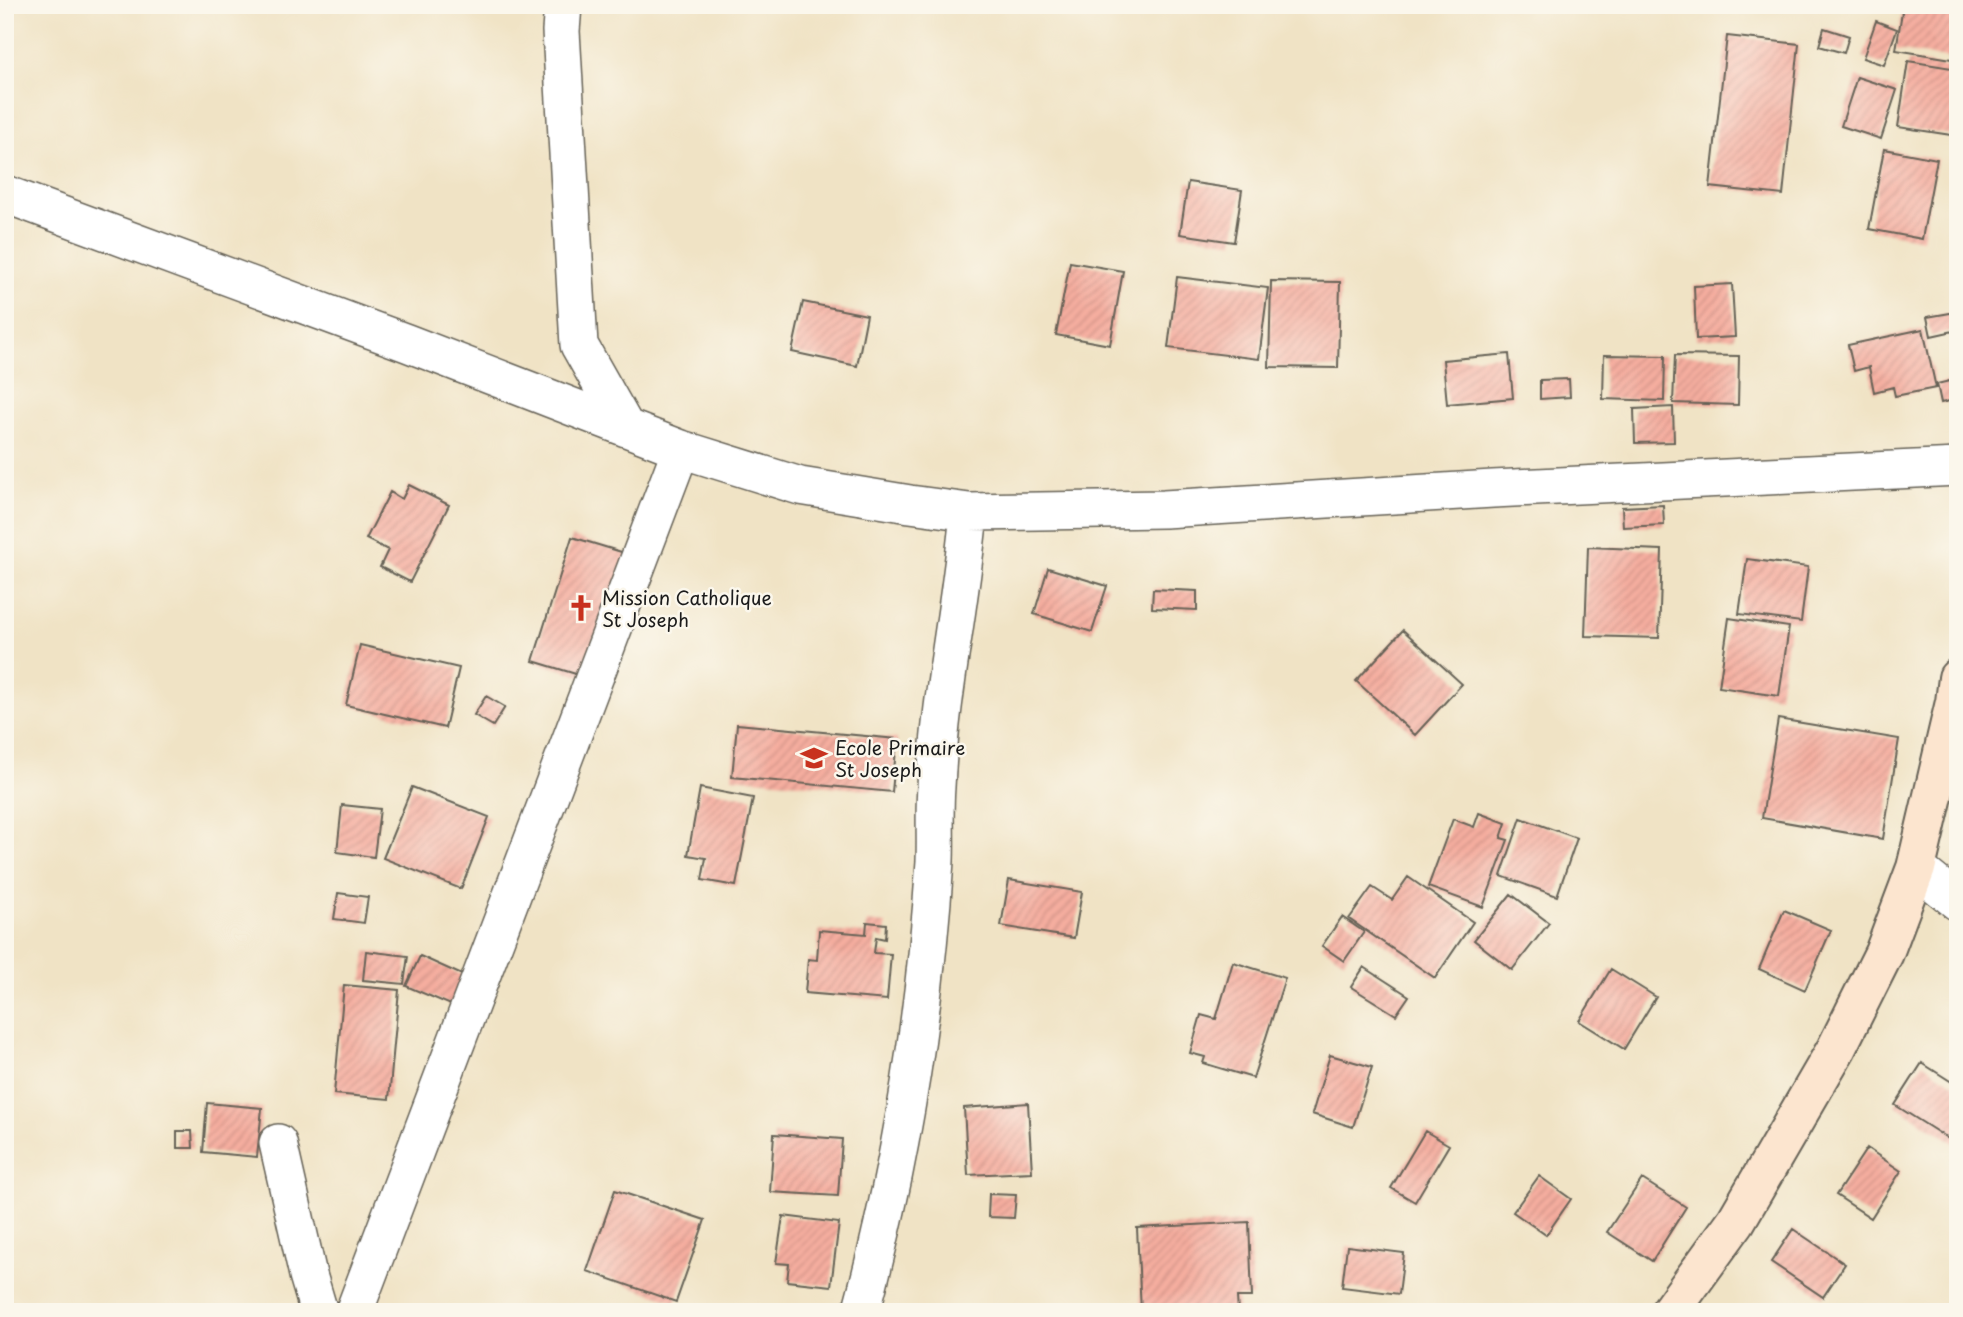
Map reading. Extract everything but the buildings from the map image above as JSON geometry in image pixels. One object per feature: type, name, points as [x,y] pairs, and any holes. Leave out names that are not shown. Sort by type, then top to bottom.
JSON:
[{"type":"main road","points":[[1670,1312],[1736,1220],[1836,1049],[1884,953],[1916,868],[1955,702],[1958,678]]},
{"type":"street","points":[[563,5],[561,31],[579,345],[626,428]]},
{"type":"street","points":[[5,194],[407,343],[681,449],[800,486],[969,512],[1164,509],[1493,489],[1958,467]]},
{"type":"street","points":[[354,1312],[681,449]]},
{"type":"street","points":[[861,1312],[880,1243],[909,1088],[934,873],[936,786],[969,512]]},
{"type":"street","points":[[1916,868],[1958,902]]},
{"type":"street","points":[[278,1143],[319,1312]]},
{"type":"place","name":"Mission Catholique St Joseph","points":[[581,608]]},
{"type":"place","name":"Ecole Primaire St Joseph","points":[[814,758]]}]
